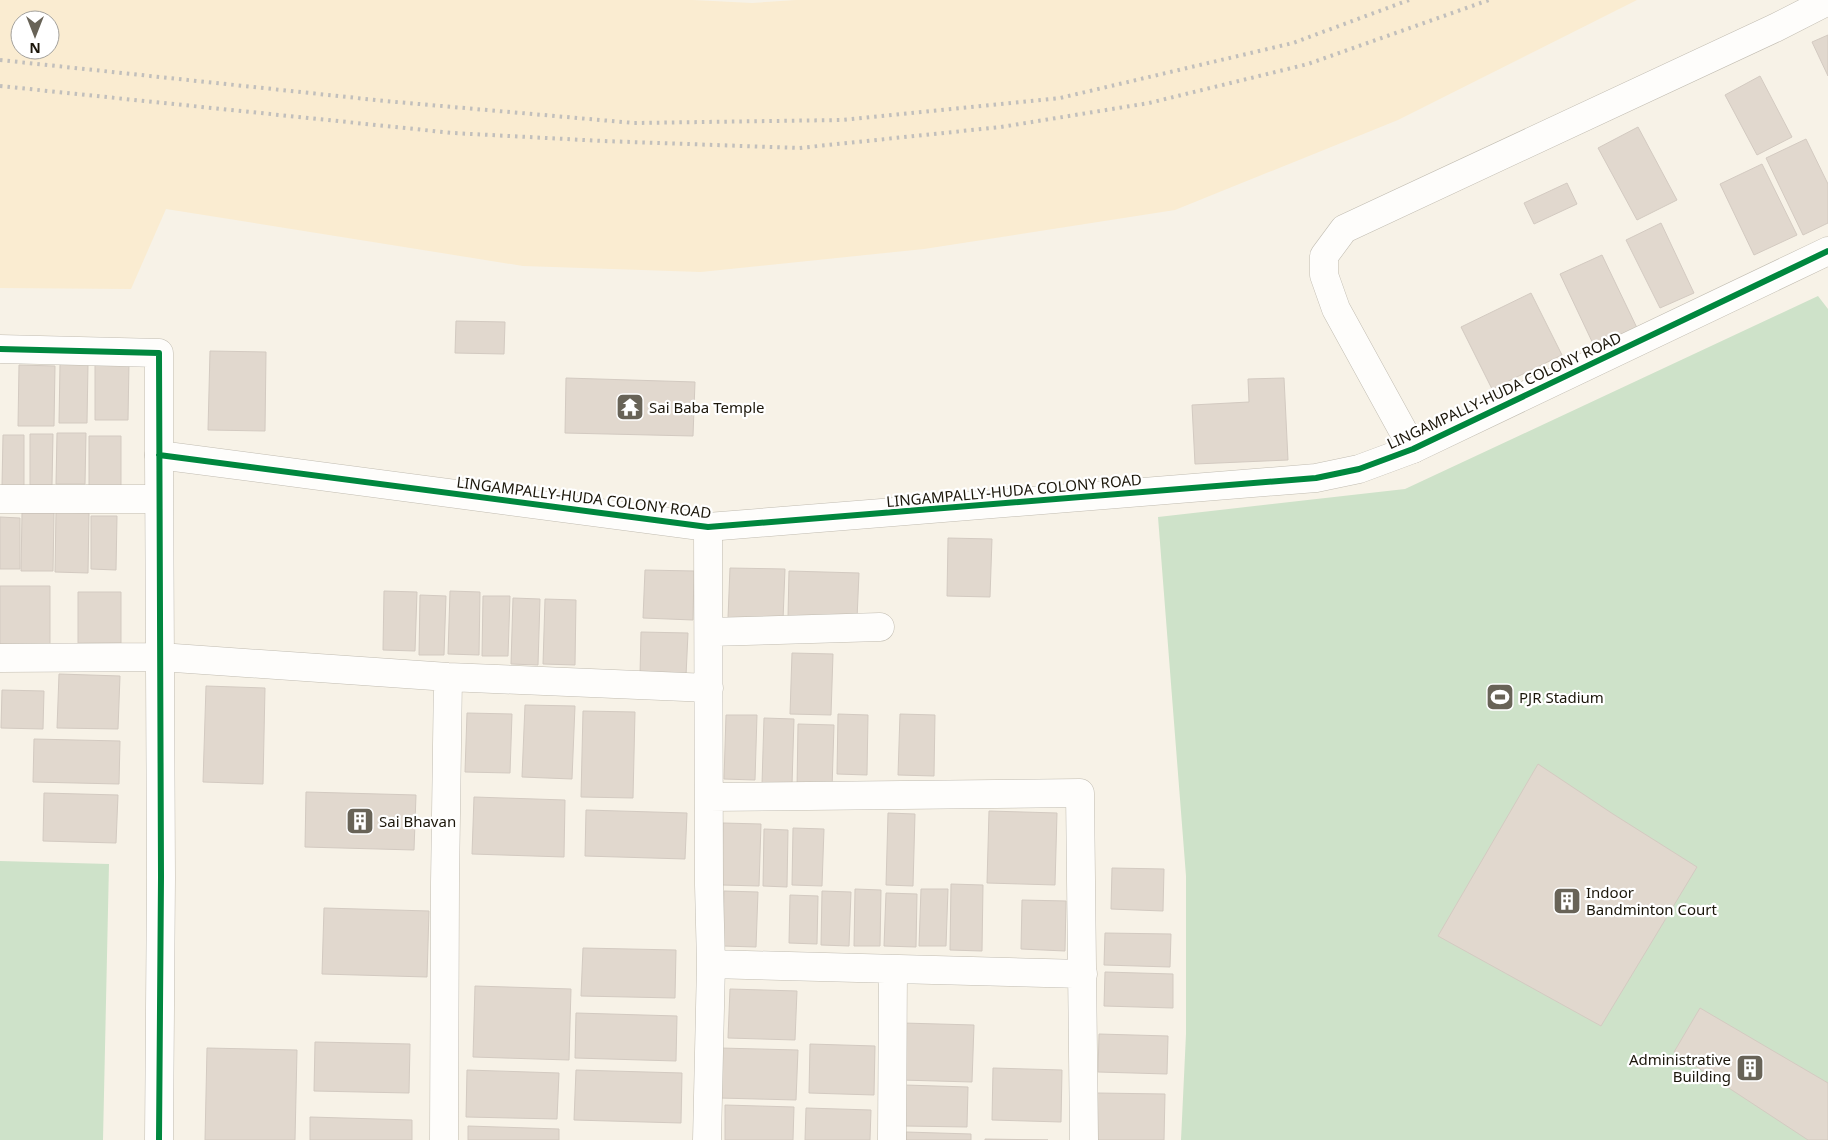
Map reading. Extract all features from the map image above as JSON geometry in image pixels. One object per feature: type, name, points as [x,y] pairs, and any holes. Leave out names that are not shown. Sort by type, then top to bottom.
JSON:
[{"type":"street","points":[[1413,449],[1336,309],[1324,275],[1324,256],[1344,229],[1775,28],[1828,1]]},
{"type":"street","name":"LINGAMPALLY-HUDA COLONY ROAD","points":[[158,455],[708,527],[1316,478],[1359,469],[1413,449],[1828,251]]},
{"type":"street","points":[[0,349],[159,353],[161,886],[159,1140]]},
{"type":"street","points":[[0,499],[159,499]]},
{"type":"street","points":[[707,1140],[711,964],[708,527]]},
{"type":"street","points":[[709,632],[880,627]]},
{"type":"street","points":[[0,658],[160,657],[448,677],[709,688]]},
{"type":"street","points":[[444,1140],[448,677]]},
{"type":"street","points":[[709,797],[1080,793],[1084,1140]]},
{"type":"street","points":[[711,964],[1083,974]]},
{"type":"street","points":[[892,1140],[893,969]]},
{"type":"shaded area","points":[[0,0],[693,0],[752,3],[796,0],[1637,0],[1398,120],[1175,210],[924,249],[701,272],[523,266],[166,209],[131,289],[0,288]]},
{"type":"green space","name":"PJR Stadium","points":[[1818,296],[1828,309],[1828,1140],[1181,1140],[1186,1034],[1186,876],[1158,517],[1405,489]]},
{"type":"green space","points":[[0,861],[109,864],[103,1140],[0,1140]]},
{"type":"building","points":[[1828,35],[1828,76],[1812,42]]},
{"type":"building","points":[[1760,76],[1792,137],[1757,155],[1725,95]]},
{"type":"building","points":[[1638,127],[1677,200],[1637,220],[1598,148]]},
{"type":"building","points":[[1806,139],[1828,184],[1828,223],[1803,235],[1766,158]]},
{"type":"building","points":[[1762,164],[1797,235],[1754,255],[1720,184]]},
{"type":"building","points":[[1567,183],[1577,204],[1534,224],[1524,203]]},
{"type":"building","points":[[1661,223],[1694,293],[1660,308],[1626,240]]},
{"type":"building","points":[[1602,255],[1638,330],[1596,350],[1560,274]]},
{"type":"building","points":[[1531,293],[1562,355],[1492,389],[1461,327]]},
{"type":"building","points":[[456,321],[505,322],[504,354],[455,353]]},
{"type":"building","points":[[210,351],[266,352],[265,431],[208,430]]},
{"type":"building","points":[[95,361],[129,362],[128,420],[95,420]]},
{"type":"building","points":[[60,364],[88,364],[87,423],[59,423]]},
{"type":"building","points":[[19,365],[55,366],[54,426],[18,426]]},
{"type":"building","name":"Sai Baba Temple","points":[[566,378],[695,382],[693,436],[565,433]]},
{"type":"building","points":[[1284,378],[1288,460],[1195,464],[1192,405],[1249,402],[1248,379]]},
{"type":"building","points":[[57,433],[86,433],[85,484],[56,484]]},
{"type":"building","points":[[30,434],[53,434],[52,485],[30,485]]},
{"type":"building","points":[[3,435],[24,435],[24,487],[2,486]]},
{"type":"building","points":[[89,436],[121,436],[121,486],[89,486]]},
{"type":"building","points":[[56,512],[89,513],[88,573],[55,572]]},
{"type":"building","points":[[22,513],[54,513],[53,571],[21,571]]},
{"type":"building","points":[[91,516],[117,516],[116,570],[91,569]]},
{"type":"building","points":[[0,517],[20,518],[20,569],[0,569]]},
{"type":"building","points":[[948,538],[992,539],[990,597],[947,596]]},
{"type":"building","points":[[730,568],[785,569],[783,620],[728,618]]},
{"type":"building","points":[[645,570],[694,571],[693,620],[643,618]]},
{"type":"building","points":[[789,571],[859,573],[857,619],[788,617]]},
{"type":"building","points":[[0,586],[50,586],[50,646],[0,646]]},
{"type":"building","points":[[384,591],[417,592],[415,651],[383,650]]},
{"type":"building","points":[[450,591],[480,592],[479,655],[448,654]]},
{"type":"building","points":[[78,592],[121,592],[121,643],[78,643]]},
{"type":"building","points":[[420,595],[446,596],[444,655],[419,655]]},
{"type":"building","points":[[483,596],[510,596],[508,656],[482,656]]},
{"type":"building","points":[[513,598],[540,599],[538,665],[511,664]]},
{"type":"building","points":[[545,599],[576,600],[575,665],[543,664]]},
{"type":"building","points":[[641,632],[688,633],[686,676],[640,675]]},
{"type":"building","points":[[792,653],[833,654],[831,715],[790,714]]},
{"type":"building","points":[[59,674],[120,676],[118,729],[57,728]]},
{"type":"building","points":[[206,686],[265,688],[263,784],[203,782]]},
{"type":"building","points":[[2,690],[44,691],[43,729],[1,728]]},
{"type":"building","points":[[525,705],[575,706],[572,779],[522,777]]},
{"type":"building","points":[[583,711],[635,712],[633,798],[581,797]]},
{"type":"building","points":[[467,713],[512,714],[510,773],[465,772]]},
{"type":"building","points":[[838,714],[868,715],[867,775],[837,774]]},
{"type":"building","points":[[900,714],[935,715],[934,776],[898,775]]},
{"type":"building","points":[[726,715],[757,715],[755,780],[724,779]]},
{"type":"building","points":[[764,718],[794,719],[792,785],[762,784]]},
{"type":"building","points":[[798,724],[834,725],[832,789],[797,788]]},
{"type":"building","points":[[34,739],[120,741],[119,784],[33,782]]},
{"type":"building","name":"Indoor Bandminton Court","points":[[1538,764],[1697,867],[1601,1026],[1438,936]]},
{"type":"building","name":"Sai Bhavan","points":[[306,792],[416,795],[414,850],[305,847]]},
{"type":"building","points":[[44,793],[118,795],[116,843],[43,841]]},
{"type":"building","points":[[474,797],[565,800],[564,857],[472,854]]},
{"type":"building","points":[[586,810],[687,813],[685,859],[585,856]]},
{"type":"building","points":[[989,811],[1057,813],[1055,885],[987,883]]},
{"type":"building","points":[[888,813],[915,814],[913,886],[886,885]]},
{"type":"building","points":[[723,823],[761,824],[759,886],[722,885]]},
{"type":"building","points":[[793,828],[824,829],[822,886],[792,885]]},
{"type":"building","points":[[764,829],[788,830],[787,887],[763,886]]},
{"type":"building","points":[[1112,868],[1164,869],[1163,911],[1111,909]]},
{"type":"building","points":[[951,884],[983,885],[982,951],[950,950]]},
{"type":"building","points":[[855,889],[881,890],[880,946],[854,946]]},
{"type":"building","points":[[921,889],[948,889],[946,946],[919,946]]},
{"type":"building","points":[[724,891],[758,892],[756,947],[723,946]]},
{"type":"building","points":[[822,891],[851,892],[849,946],[821,945]]},
{"type":"building","points":[[886,893],[917,894],[916,947],[884,946]]},
{"type":"building","points":[[790,895],[818,896],[817,944],[789,943]]},
{"type":"building","points":[[1022,900],[1066,901],[1065,951],[1021,949]]},
{"type":"building","points":[[324,908],[429,911],[427,977],[322,974]]},
{"type":"building","points":[[1105,933],[1171,934],[1170,967],[1104,965]]},
{"type":"building","points":[[583,948],[676,950],[675,998],[581,996]]},
{"type":"building","points":[[1105,972],[1173,974],[1173,1008],[1104,1006]]},
{"type":"building","points":[[475,986],[571,989],[569,1060],[473,1057]]},
{"type":"building","points":[[730,989],[797,991],[795,1040],[728,1038]]},
{"type":"building","name":"Administrative Building","points":[[1700,1008],[1828,1083],[1828,1140],[1808,1140],[1674,1052]]},
{"type":"building","points":[[576,1013],[677,1016],[676,1061],[575,1058]]},
{"type":"building","points":[[903,1023],[974,1025],[972,1082],[901,1080]]},
{"type":"building","points":[[1099,1034],[1168,1036],[1167,1074],[1098,1072]]},
{"type":"building","points":[[315,1042],[410,1044],[409,1093],[314,1091]]},
{"type":"building","points":[[810,1044],[875,1046],[874,1095],[809,1093]]},
{"type":"building","points":[[207,1048],[297,1050],[295,1140],[205,1140]]},
{"type":"building","points":[[720,1048],[798,1050],[796,1100],[719,1098]]},
{"type":"building","points":[[993,1068],[1062,1070],[1061,1122],[992,1120]]},
{"type":"building","points":[[467,1070],[559,1073],[557,1119],[466,1117]]},
{"type":"building","points":[[576,1070],[682,1073],[681,1123],[574,1120]]},
{"type":"building","points":[[905,1085],[968,1087],[967,1127],[905,1126]]},
{"type":"building","points":[[1097,1093],[1165,1094],[1164,1140],[1096,1140]]},
{"type":"building","points":[[725,1105],[794,1107],[793,1140],[725,1140]]},
{"type":"building","points":[[806,1108],[871,1110],[870,1140],[805,1140]]},
{"type":"building","points":[[310,1117],[412,1120],[412,1140],[310,1140]]},
{"type":"building","points":[[468,1126],[559,1129],[559,1140],[468,1140]]},
{"type":"building","points":[[906,1132],[971,1134],[971,1140],[906,1140]]},
{"type":"building","points":[[985,1139],[1048,1140],[985,1140]]},
{"type":"railway","points":[[0,60],[385,101],[634,123],[841,120],[1060,98],[1293,43],[1409,0]]},
{"type":"railway","points":[[0,86],[453,133],[799,148],[1001,127],[1149,103],[1308,64],[1489,0]]},
{"type":"cycle path","points":[[159,455],[708,527],[1316,478],[1359,469],[1413,449],[1828,251]]},
{"type":"cycle path","points":[[0,349],[159,353],[161,877],[159,1140]]},
{"type":"place","name":"Sai Baba Temple","points":[[630,407]]},
{"type":"place","name":"PJR Stadium","points":[[1500,697]]},
{"type":"place","name":"Sai Bhavan","points":[[360,821]]},
{"type":"place","name":"Indoor Bandminton Court","points":[[1567,901]]},
{"type":"place","name":"Administrative Building","points":[[1750,1068]]}]
